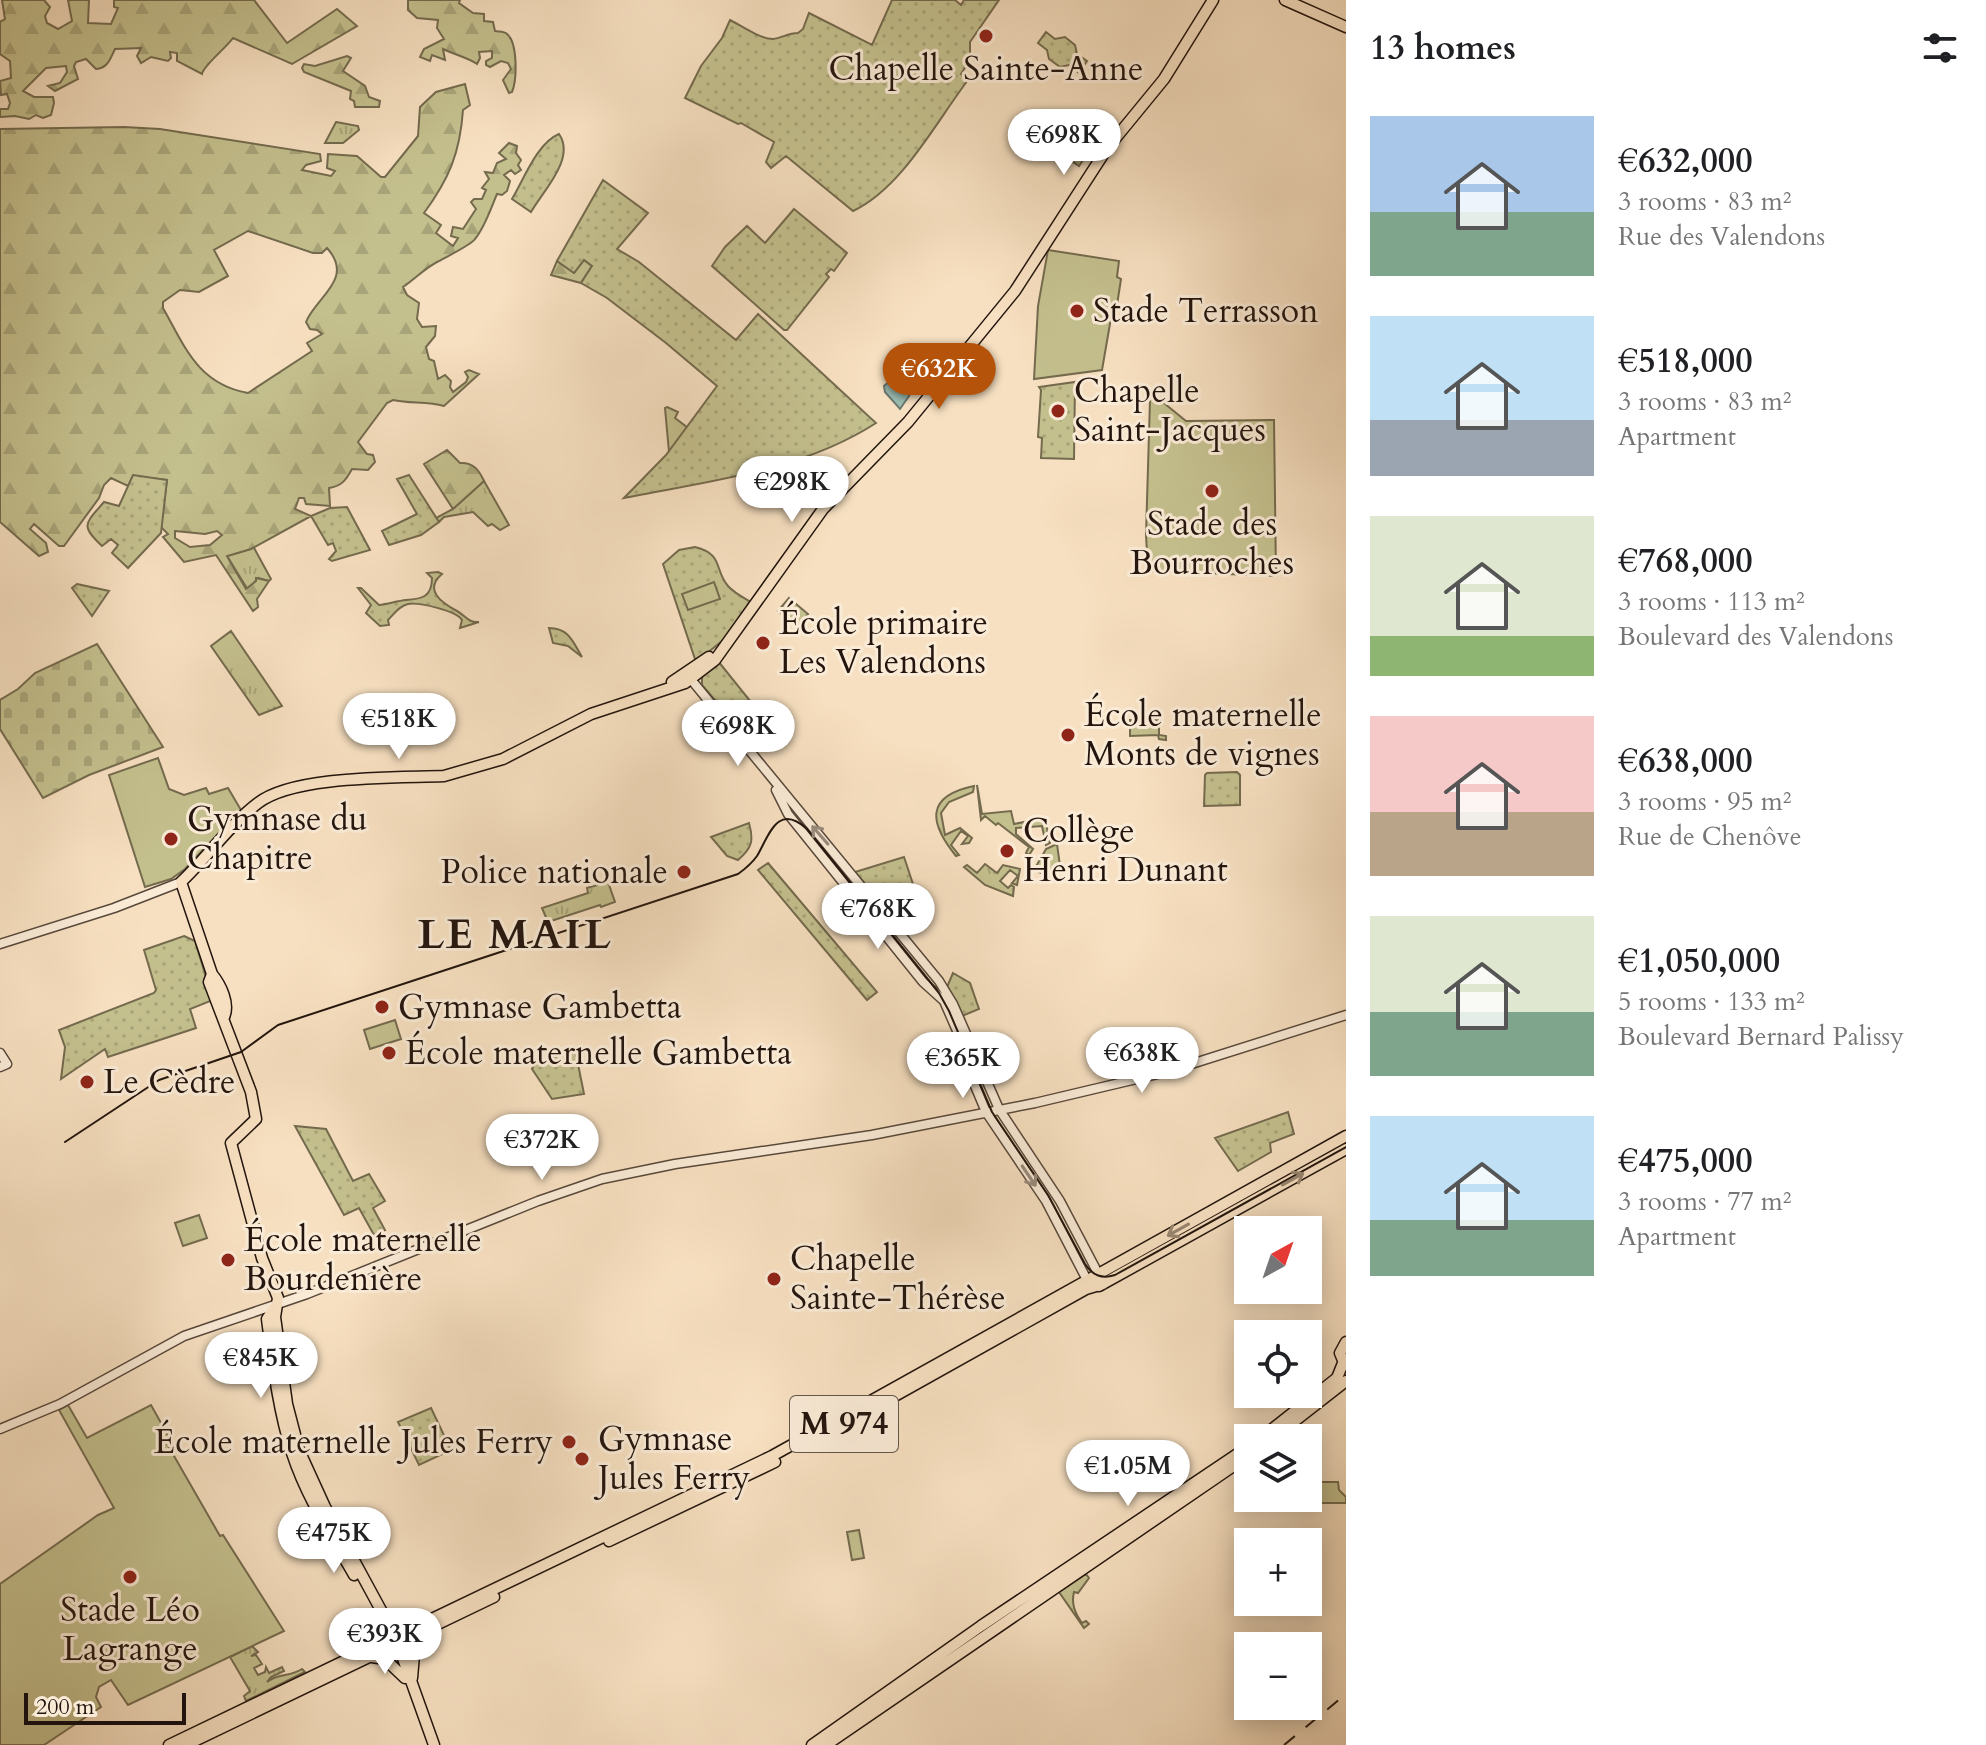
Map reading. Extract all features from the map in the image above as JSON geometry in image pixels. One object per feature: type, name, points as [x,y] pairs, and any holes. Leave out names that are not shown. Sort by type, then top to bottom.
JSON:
[{"type":"main road","points":[[1055,230],[1086,174],[1164,79],[1213,0]]},
{"type":"main road","points":[[1285,0],[1346,27]]},
{"type":"main road","points":[[434,1745],[394,1641],[299,1450],[287,1404],[275,1317],[278,1298],[262,1258],[231,1143],[256,1119],[251,1092],[224,1017],[227,1007],[219,983],[212,974],[181,882],[255,804],[272,793],[301,784],[444,776],[503,759],[591,714],[689,678],[728,643],[823,509],[913,417],[959,349],[976,337],[1015,291],[1108,147]]},
{"type":"main road","points":[[1076,199],[1086,174],[1102,160]]},
{"type":"main road","name":"M 974","points":[[186,1745],[772,1456],[967,1348],[1066,1306],[1100,1278],[1108,1267],[1346,1136]]},
{"type":"main road","name":"M 974","points":[[414,1631],[686,1506],[787,1455],[956,1363],[1084,1282],[1100,1278],[1240,1208],[1346,1149]]},
{"type":"main road","points":[[1285,1424],[1337,1378],[1344,1365],[1340,1353],[1346,1342]]},
{"type":"main road","points":[[956,1363],[967,1348]]},
{"type":"main road","points":[[1288,1424],[1346,1381]]},
{"type":"main road","points":[[812,1745],[981,1626],[1234,1456]]},
{"type":"main road","points":[[826,1745],[1234,1466]]},
{"type":"main road","points":[[686,1506],[701,1490]]},
{"type":"main road","points":[[383,1621],[414,1631],[412,1688]]},
{"type":"main road","points":[[383,1621],[372,1652],[385,1659],[412,1688]]},
{"type":"main road","points":[[394,1641],[405,1678]]},
{"type":"main road","name":"M 974","points":[[169,1745],[372,1652]]},
{"type":"street","points":[[707,662],[698,685],[707,698]]},
{"type":"street","points":[[689,678],[939,981],[953,1004],[999,1109],[1060,1201],[1100,1278]]},
{"type":"street","points":[[689,678],[780,794],[784,808],[793,820],[923,982],[944,1001],[968,1056],[970,1074],[986,1112],[1046,1201],[1084,1282]]},
{"type":"street","points":[[0,944],[114,908],[181,882]]},
{"type":"street","points":[[0,1429],[60,1404],[184,1336],[277,1306],[538,1201],[602,1179],[699,1160],[872,1135],[986,1112],[1166,1072],[1346,1015]]},
{"type":"street","points":[[0,1053],[4,1066]]},
{"type":"green space","points":[[2,0],[44,0],[50,7],[45,16],[47,23],[58,29],[72,21],[68,0],[89,0],[88,23],[111,24],[118,8],[114,7],[114,0],[254,0],[287,43],[337,9],[357,26],[292,64],[233,38],[202,74],[177,61],[177,53],[170,52],[168,61],[151,57],[141,63],[137,56],[141,48],[115,49],[108,62],[100,68],[96,69],[86,59],[76,62],[74,66],[78,79],[55,91],[48,86],[60,83],[67,72],[66,66],[46,68],[23,91],[34,97],[53,97],[51,115],[43,118],[36,115],[29,119],[0,117],[0,109],[8,109],[10,103],[7,94],[1,95],[0,81],[11,78],[10,61],[0,54],[0,22],[5,19]]},
{"type":"green space","points":[[408,0],[460,0],[459,3],[473,13],[484,14],[484,21],[493,22],[495,31],[507,34],[516,62],[512,92],[509,93],[503,80],[511,69],[508,63],[501,61],[490,67],[486,65],[486,61],[492,58],[492,51],[479,52],[477,64],[443,49],[445,60],[432,55],[430,61],[420,57],[424,49],[444,39],[437,28],[438,20],[417,18],[408,10]]},
{"type":"green space","points":[[892,0],[955,0],[961,5],[964,0],[999,0],[970,42],[970,60],[961,74],[968,80],[902,171],[887,187],[853,211],[786,156],[771,168],[766,162],[774,142],[741,123],[685,98],[730,20],[757,35],[773,39],[798,33],[803,29],[809,13],[872,45]]},
{"type":"green space","points":[[1046,32],[1055,39],[1065,37],[1075,45],[1077,54],[1087,61],[1079,73],[1069,65],[1060,67],[1049,59],[1047,50],[1038,43]]},
{"type":"green space","points":[[347,56],[351,58],[343,71],[365,86],[369,97],[380,101],[379,107],[355,107],[350,99],[351,91],[304,72],[302,68],[304,64],[315,66]]},
{"type":"green space","points":[[465,84],[470,105],[463,110],[452,165],[424,213],[441,225],[436,233],[453,246],[458,238],[451,236],[453,227],[463,229],[476,209],[471,202],[482,199],[486,190],[482,188],[489,179],[485,172],[493,173],[497,163],[506,159],[499,153],[509,143],[517,146],[516,153],[521,160],[518,165],[521,170],[515,174],[511,170],[504,175],[510,181],[507,191],[497,194],[475,239],[430,266],[403,287],[407,295],[419,303],[417,319],[422,327],[436,326],[435,336],[426,347],[429,359],[434,361],[438,379],[445,375],[451,381],[453,392],[466,382],[468,377],[465,372],[469,370],[479,374],[444,406],[393,400],[387,403],[358,442],[367,454],[373,455],[375,462],[368,470],[352,469],[343,482],[329,488],[330,506],[306,504],[304,498],[299,498],[295,509],[311,516],[251,549],[227,556],[246,589],[256,578],[269,581],[257,599],[258,607],[253,611],[216,555],[184,562],[163,537],[168,534],[161,527],[167,480],[133,476],[128,486],[111,478],[64,546],[59,546],[34,524],[30,529],[46,543],[48,552],[39,556],[0,522],[0,129],[160,129],[320,154],[321,161],[306,165],[302,170],[331,176],[335,171],[327,168],[328,154],[357,156],[385,177],[418,136],[420,107],[436,92]],"holes":[[[248,231],[313,253],[322,253],[327,248],[335,259],[337,269],[331,287],[306,322],[310,329],[322,334],[307,343],[312,351],[248,393],[231,388],[205,372],[186,350],[163,308],[163,302],[180,290],[199,292],[228,276],[214,250]],[[175,531],[205,534],[217,531],[222,535],[210,545],[190,547],[175,538]]]},
{"type":"green space","points":[[336,122],[358,126],[359,130],[343,143],[325,143]]},
{"type":"green space","points":[[1059,127],[1094,144],[1079,166],[1050,146]]},
{"type":"green space","points":[[559,134],[563,143],[561,164],[531,212],[512,199],[538,153]]},
{"type":"green space","points":[[603,180],[648,213],[617,249],[639,262],[736,340],[758,314],[876,423],[817,453],[786,463],[624,498],[666,455],[717,386],[607,298],[581,283],[592,266],[584,260],[574,273],[557,261]]},
{"type":"green space","points":[[794,209],[847,253],[834,271],[831,269],[826,274],[829,277],[784,330],[712,266],[725,247],[747,226],[765,243]]},
{"type":"green space","name":"Stade Terrasson","points":[[1048,250],[1119,261],[1117,277],[1121,279],[1115,318],[1111,318],[1102,370],[1034,379],[1038,306]]},
{"type":"green space","points":[[584,260],[592,266],[581,283],[551,275],[557,261],[574,273]]},
{"type":"green space","points":[[1075,382],[1074,459],[1041,458],[1042,438],[1038,437],[1039,387]]},
{"type":"green space","name":"Stade des Bourroches","points":[[1154,395],[1186,421],[1274,420],[1276,576],[1148,571],[1146,535],[1150,400]]},
{"type":"green space","points":[[665,408],[678,412],[675,418],[688,428],[669,452]]},
{"type":"green space","points":[[447,450],[460,463],[475,468],[484,481],[453,509],[424,464]]},
{"type":"green space","points":[[133,475],[167,480],[161,533],[128,568],[112,553],[118,545],[111,539],[102,546],[90,533],[88,524],[104,502],[119,506]]},
{"type":"green space","points":[[409,475],[439,522],[421,535],[389,545],[382,531],[417,514],[397,479]]},
{"type":"green space","points":[[484,481],[509,525],[500,530],[492,524],[488,526],[473,512],[444,517],[439,522],[436,518],[453,509]]},
{"type":"green space","points":[[347,507],[370,550],[332,561],[329,559],[336,551],[333,543],[328,545],[311,516],[330,508]]},
{"type":"green space","points":[[253,546],[271,579],[258,578],[248,590],[227,556]]},
{"type":"green space","points":[[695,547],[710,554],[728,586],[751,602],[727,637],[696,662],[663,564],[679,550]]},
{"type":"green space","points":[[427,573],[442,574],[434,585],[437,596],[470,620],[479,622],[460,628],[462,620],[453,613],[413,604],[399,608],[388,620],[389,625],[380,626],[366,613],[371,605],[358,588],[379,605],[417,599],[425,596],[430,589],[432,578]]},
{"type":"green space","points":[[714,582],[720,599],[688,610],[682,594]]},
{"type":"green space","points":[[77,584],[109,591],[92,616],[72,588]]},
{"type":"green space","points":[[789,598],[808,614],[797,627],[778,611]]},
{"type":"green space","points":[[549,628],[566,633],[582,657],[568,646],[553,643]]},
{"type":"green space","points":[[231,631],[282,706],[259,715],[211,646]]},
{"type":"green space","points":[[97,644],[163,747],[89,775],[43,798],[0,729],[0,700],[35,673]]},
{"type":"green space","points":[[718,661],[751,702],[733,715],[725,712],[702,685],[702,677]]},
{"type":"green space","points":[[1130,720],[1159,720],[1159,735],[1166,736],[1166,740],[1159,739],[1158,735],[1130,736]]},
{"type":"green space","name":"Gymnase du Chapitre","points":[[158,758],[169,789],[184,795],[206,788],[209,794],[228,788],[241,810],[185,869],[171,879],[145,887],[109,775]]},
{"type":"green space","points":[[1237,772],[1240,775],[1240,805],[1204,806],[1205,775]]},
{"type":"green space","points":[[977,785],[982,814],[1011,811],[1014,824],[1045,818],[1050,843],[1046,845],[1042,826],[1016,828],[1016,834],[1033,849],[1029,855],[1026,853],[1029,847],[998,823],[996,825],[985,816],[981,820]]},
{"type":"green space","points":[[974,786],[973,792],[949,802],[941,813],[945,835],[960,828],[972,838],[969,843],[962,844],[968,836],[961,831],[951,845],[959,855],[956,856],[941,833],[936,812],[947,797]]},
{"type":"green space","points":[[749,823],[751,844],[738,860],[727,856],[711,837]]},
{"type":"green space","points":[[1057,844],[1060,866],[1055,879],[1034,870],[1046,849]]},
{"type":"green space","points":[[904,857],[913,884],[875,896],[855,872]]},
{"type":"green space","points":[[768,863],[877,992],[867,1000],[758,870]]},
{"type":"green space","points":[[985,864],[997,873],[1003,865],[1020,869],[1017,885],[1012,883],[1018,876],[1010,870],[1000,881],[1008,888],[1011,885],[1014,887],[1013,896],[985,885],[964,867],[967,865],[977,873]]},
{"type":"green space","points":[[608,882],[615,902],[548,922],[542,908],[588,893],[587,888]]},
{"type":"green space","points":[[184,936],[195,941],[213,1000],[190,1009],[196,1028],[108,1057],[105,1049],[61,1079],[65,1047],[59,1030],[154,993],[156,990],[144,950]]},
{"type":"green space","points":[[953,973],[970,983],[979,1009],[962,1016],[947,987]]},
{"type":"green space","points":[[395,1020],[401,1039],[370,1049],[364,1030]]},
{"type":"green space","points":[[575,1049],[584,1094],[552,1099],[532,1069],[534,1065]]},
{"type":"green space","points":[[1288,1112],[1294,1134],[1270,1143],[1271,1152],[1238,1171],[1215,1138]]},
{"type":"green space","points":[[295,1126],[326,1129],[353,1181],[369,1174],[385,1201],[373,1208],[385,1230],[374,1235],[359,1208],[344,1215]]},
{"type":"green space","points":[[199,1215],[207,1238],[183,1246],[175,1223]]},
{"type":"green space","name":"Stade Léo Lagrange","points":[[68,1405],[87,1438],[151,1405],[170,1439],[166,1442],[220,1536],[223,1535],[284,1631],[128,1705],[111,1680],[99,1687],[96,1697],[101,1707],[44,1745],[0,1745],[0,1584],[98,1515],[114,1508],[59,1410]]},
{"type":"green space","points":[[431,1408],[451,1450],[419,1465],[398,1422]]},
{"type":"green space","points":[[1322,1482],[1338,1482],[1346,1503],[1322,1503]]},
{"type":"green space","points":[[859,1530],[864,1558],[852,1560],[847,1532]]},
{"type":"green space","points":[[1086,1574],[1089,1578],[1078,1593],[1074,1592],[1073,1600],[1082,1623],[1086,1621],[1089,1624],[1084,1628],[1059,1592]]},
{"type":"green space","points":[[252,1646],[258,1652],[251,1656],[256,1655],[262,1664],[254,1668],[258,1675],[265,1672],[266,1667],[269,1673],[282,1667],[284,1671],[267,1682],[302,1669],[305,1672],[246,1701],[244,1696],[250,1691],[230,1657]]},
{"type":"shaded area","points":[[913,376],[918,383],[900,409],[885,392],[884,386]]},
{"type":"tram line","points":[[65,1142],[159,1080],[241,1052],[278,1025],[738,874],[757,856],[775,825],[788,819],[807,829],[939,993],[992,1112],[1048,1195],[1085,1264],[1095,1274],[1106,1277],[1115,1275],[1346,1147]]},
{"type":"railway","points":[[1284,1745],[1346,1694]]},
{"type":"place","name":"Chapelle Sainte-Anne","points":[[986,36]]},
{"type":"place","name":"Stade Terrasson","points":[[1077,311]]},
{"type":"place","name":"Chapelle Saint-Jacques","points":[[1058,411]]},
{"type":"place","name":"Stade des Bourroches","points":[[1212,491]]},
{"type":"place","name":"École primaire Les Valendons","points":[[763,643]]},
{"type":"place","name":"École maternelle Monts de vignes","points":[[1068,735]]},
{"type":"place","name":"Gymnase du Chapitre","points":[[171,839]]},
{"type":"place","name":"Collège Henri Dunant","points":[[1007,851]]},
{"type":"place","name":"Police nationale","points":[[684,872]]},
{"type":"place","name":"Gymnase Gambetta","points":[[382,1007]]},
{"type":"place","name":"École maternelle Gambetta","points":[[389,1053]]},
{"type":"place","name":"Le Cèdre","points":[[87,1082]]},
{"type":"place","name":"École maternelle Bourdenière","points":[[228,1260]]},
{"type":"place","name":"Chapelle Sainte-Thérèse","points":[[774,1279]]},
{"type":"place","name":"École maternelle Jules Ferry","points":[[569,1442]]},
{"type":"place","name":"Gymnase Jules Ferry","points":[[582,1459]]},
{"type":"place","name":"Stade Léo Lagrange","points":[[130,1577]]},
{"type":"district","name":"LE MAIL","points":[[515,934]]}]
